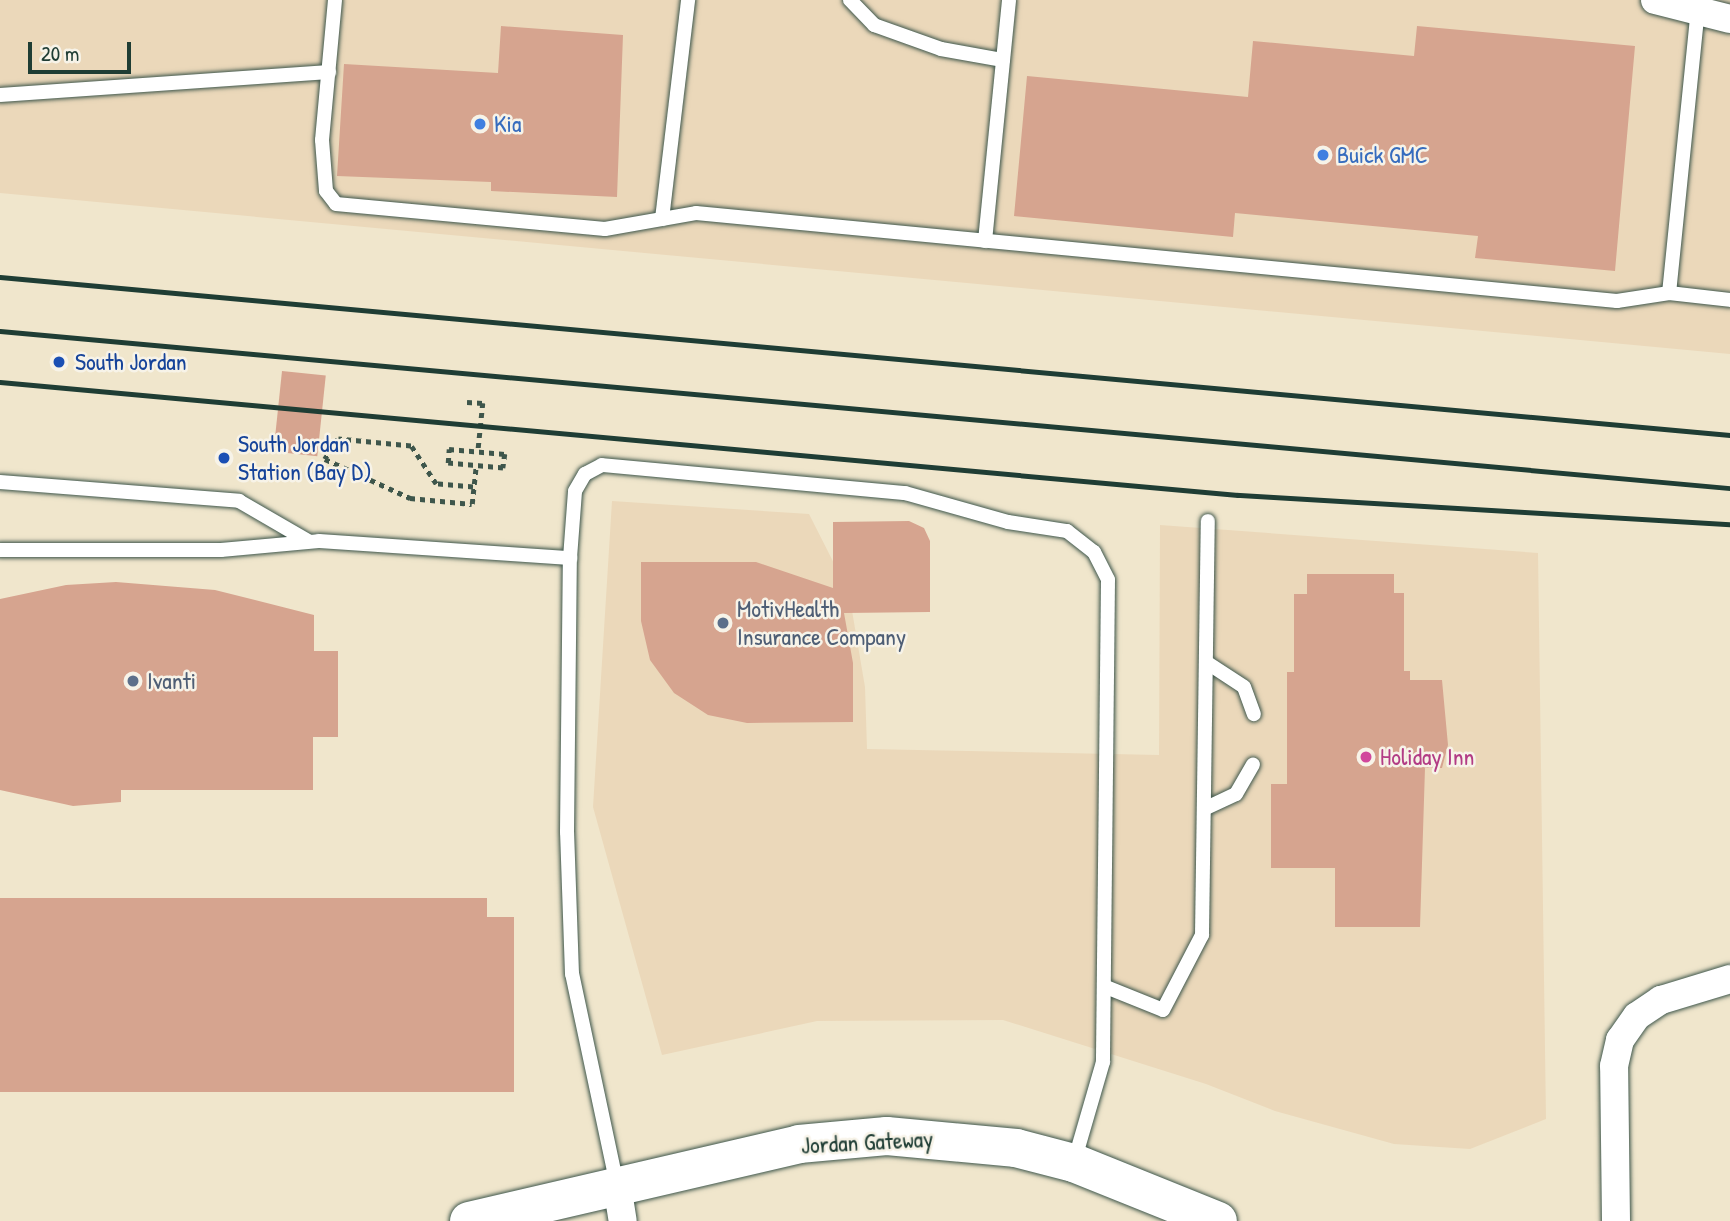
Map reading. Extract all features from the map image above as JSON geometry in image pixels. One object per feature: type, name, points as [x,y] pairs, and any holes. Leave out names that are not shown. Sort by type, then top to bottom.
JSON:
[{"type":"main road","name":"Jordan Gateway","points":[[469,1221],[620,1203],[799,1144],[887,1136],[974,1141],[1074,1163],[1217,1221]]},
{"type":"street","points":[[1655,0],[1698,8],[1730,19]]},
{"type":"street","points":[[1616,1221],[1614,1066],[1620,1040],[1637,1016],[1661,1000],[1730,979]]},
{"type":"lane","points":[[335,0],[322,172],[326,191],[336,204],[605,229],[695,213],[1617,301],[1669,293],[1730,300]]},
{"type":"lane","points":[[662,219],[688,0]]},
{"type":"lane","points":[[850,0],[874,25],[941,49],[1003,60]]},
{"type":"lane","points":[[985,240],[1009,0]]},
{"type":"lane","points":[[1669,293],[1698,8]]},
{"type":"lane","points":[[0,95],[328,72]]},
{"type":"lane","points":[[620,1203],[576,998],[570,946],[570,558],[575,491],[584,474],[602,465],[905,493],[1008,522],[1049,526],[1083,541],[1098,558],[1108,580],[1106,987],[1103,1062],[1074,1163]]},
{"type":"lane","points":[[0,482],[239,501],[308,541]]},
{"type":"lane","points":[[1106,987],[1163,1010],[1202,935],[1208,521]]},
{"type":"lane","points":[[0,550],[221,550],[308,541],[570,558]]},
{"type":"lane","points":[[1206,662],[1244,687],[1254,714]]},
{"type":"lane","points":[[1204,808],[1236,794],[1253,765]]},
{"type":"path","points":[[467,402],[483,403],[478,452]]},
{"type":"path","points":[[474,487],[436,484],[411,446],[338,439],[325,458],[410,498],[472,504],[474,487],[476,466]]},
{"type":"path","points":[[449,449],[478,452],[505,454],[503,468],[448,463],[449,449]]},
{"type":"shaded area","points":[[0,0],[1730,0],[1730,354],[0,193]]},
{"type":"shaded area","points":[[612,501],[809,514],[849,593],[865,687],[867,749],[1159,755],[1160,525],[1538,553],[1546,1119],[1470,1149],[1394,1144],[1275,1111],[1206,1084],[1003,1020],[817,1021],[662,1055],[593,807]]},
{"type":"building","name":"Kia","points":[[501,26],[623,35],[617,197],[491,191],[491,182],[337,176],[344,64],[498,73]]},
{"type":"building","name":"Buick GMC","points":[[1417,26],[1635,46],[1615,271],[1475,258],[1478,236],[1235,213],[1233,237],[1014,216],[1027,76],[1248,97],[1253,41],[1414,56]]},
{"type":"building","points":[[282,371],[326,376],[317,456],[274,452]]},
{"type":"building","points":[[909,521],[924,528],[930,541],[930,612],[844,613],[853,663],[853,722],[747,723],[708,715],[674,693],[650,660],[641,621],[641,562],[756,562],[833,588],[833,522]]},
{"type":"building","name":"Holiday Inn","points":[[1307,574],[1394,574],[1394,593],[1404,593],[1404,671],[1410,671],[1410,680],[1442,680],[1448,745],[1442,768],[1425,768],[1420,927],[1335,927],[1335,868],[1271,868],[1271,784],[1287,784],[1287,672],[1294,672],[1294,594],[1307,594]]},
{"type":"building","points":[[116,582],[215,590],[314,615],[314,651],[338,651],[338,737],[313,737],[313,790],[121,790],[121,802],[73,806],[0,790],[0,599],[66,585]]},
{"type":"building","points":[[0,898],[487,898],[487,917],[514,917],[514,1092],[0,1092]]},
{"type":"railway","points":[[0,277],[1730,435]]},
{"type":"railway","points":[[0,331],[1730,488]]},
{"type":"railway","points":[[0,382],[1238,495],[1730,524]]},
{"type":"place","name":"Kia","points":[[480,124]]},
{"type":"place","name":"Buick GMC","points":[[1323,155]]},
{"type":"place","name":"South Jordan","points":[[59,362]]},
{"type":"place","name":"South Jordan Station (Bay D)","points":[[224,458]]},
{"type":"place","name":"MotivHealth Insurance Company","points":[[723,623]]},
{"type":"place","name":"Ivanti","points":[[133,681]]},
{"type":"place","name":"Holiday Inn","points":[[1366,757]]}]
